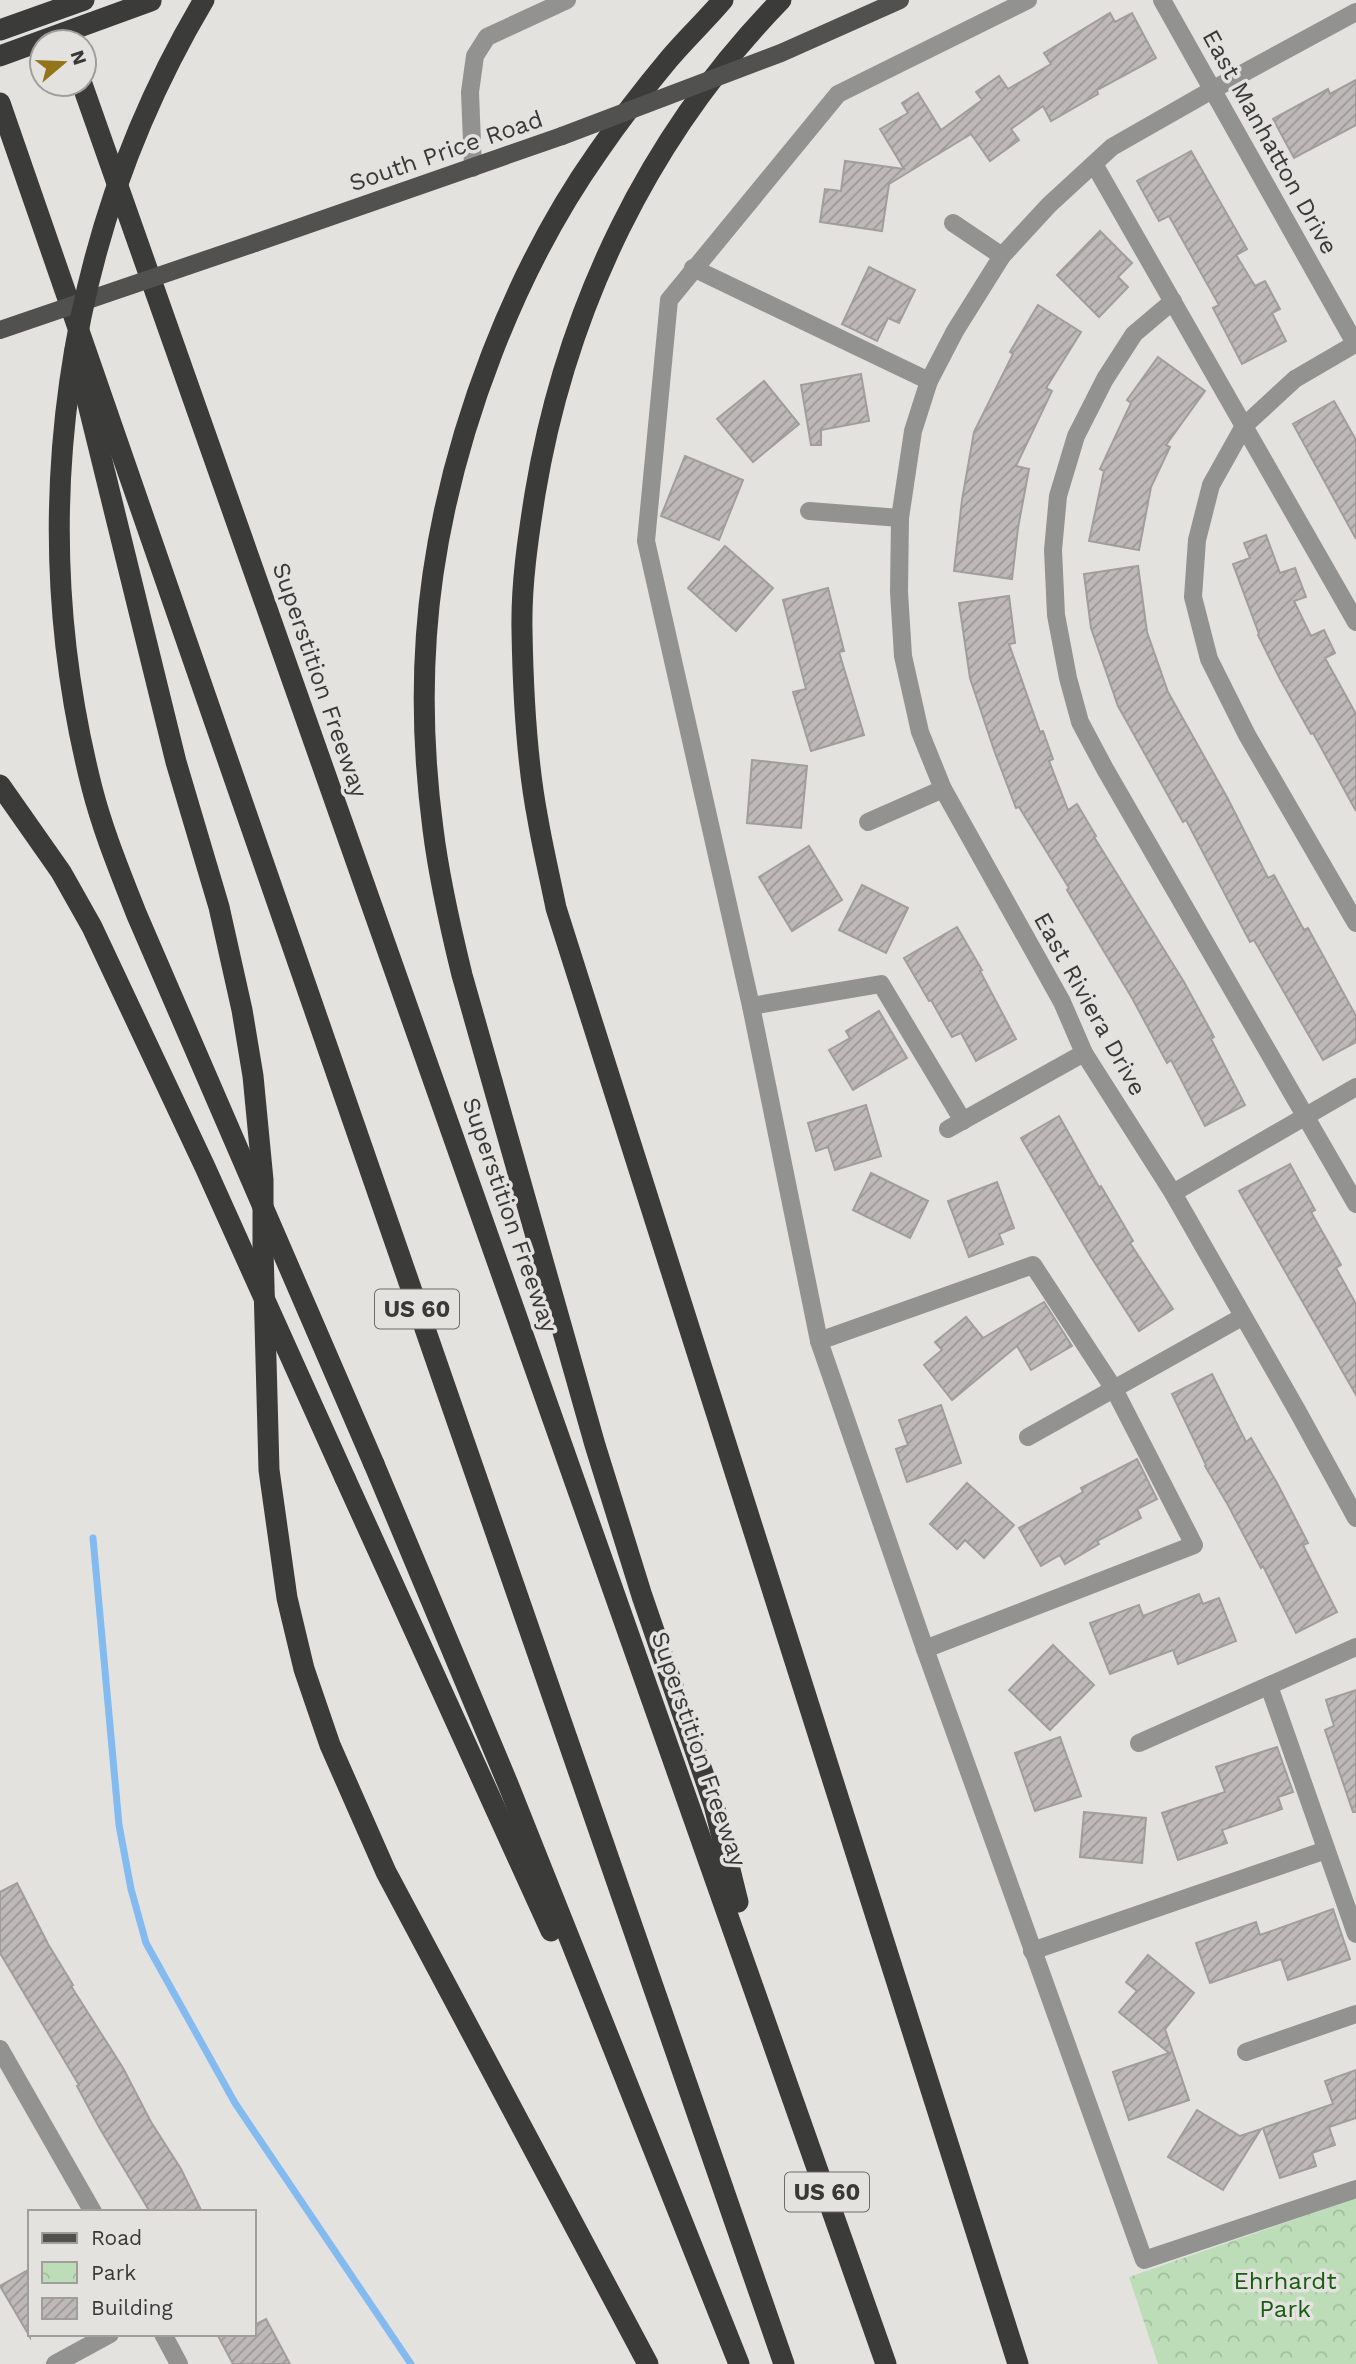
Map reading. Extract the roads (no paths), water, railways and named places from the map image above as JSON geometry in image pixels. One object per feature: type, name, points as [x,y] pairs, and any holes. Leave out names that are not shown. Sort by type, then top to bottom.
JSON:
[{"type":"highway","points":[[54,0],[65,28]]},
{"type":"highway","points":[[60,0],[67,28]]},
{"type":"highway","points":[[0,30],[83,0]]},
{"type":"highway","points":[[204,0],[185,32],[122,174],[89,277],[66,405],[60,472],[58,547],[70,669],[92,789],[109,844],[136,913],[374,1464],[508,1784],[739,2364]]},
{"type":"highway","points":[[723,0],[670,58],[597,153],[554,221],[520,286],[469,420],[448,500],[433,574],[426,647],[426,716],[433,828],[444,901],[462,975],[595,1445],[642,1596],[714,1805],[767,2020]]},
{"type":"highway","points":[[781,0],[695,100],[621,224],[585,302],[559,381],[542,453],[527,543],[522,628],[525,715],[537,817],[556,908],[1018,2364]]},
{"type":"highway","points":[[0,56],[152,1]]},
{"type":"highway","name":"Superstition Freeway","points":[[87,98],[767,2020],[886,2364]]},
{"type":"highway","name":"US 60","points":[[0,103],[784,2364]]},
{"type":"highway","points":[[54,254],[92,428],[152,656],[176,762],[219,907],[242,1010],[255,1089],[263,1180],[269,1470],[283,1576],[304,1670],[330,1745],[386,1872],[648,2364]]},
{"type":"highway","points":[[0,785],[61,872],[92,927],[205,1167],[665,2181]]},
{"type":"main road","name":"South Price Road","points":[[0,330],[562,136],[769,58],[901,0]]},
{"type":"street","points":[[473,168],[471,92],[475,57],[486,37],[567,0]]},
{"type":"street","points":[[1028,0],[838,94],[669,300],[646,541],[751,1006],[819,1341],[925,1649],[1144,2260],[1356,2189]]},
{"type":"street","name":"East Manhatton Drive","points":[[1162,0],[1356,344]]},
{"type":"street","name":"East Riviera Drive","points":[[1356,12],[1112,147],[1049,205],[1002,256],[955,331],[929,382],[913,431],[900,518],[899,592],[903,656],[920,732],[943,789],[1062,1002],[1084,1053],[1173,1193],[1356,1518]]},
{"type":"street","points":[[1094,164],[1356,622]]},
{"type":"street","points":[[953,223],[1002,256]]},
{"type":"street","points":[[693,268],[929,382]]},
{"type":"street","points":[[1173,301],[1133,334],[1105,379],[1076,436],[1058,496],[1053,551],[1056,615],[1068,678],[1080,722],[1105,769],[1356,1203]]},
{"type":"street","points":[[1356,344],[1294,379],[1244,426],[1210,485],[1197,540],[1194,597],[1209,659],[1247,735],[1356,923]]},
{"type":"street","points":[[809,511],[900,518]]},
{"type":"street","points":[[868,822],[943,789]]},
{"type":"street","points":[[751,1006],[881,984],[956,1125],[1084,1053]]},
{"type":"street","points":[[1173,1193],[1356,1087]]},
{"type":"street","points":[[819,1341],[1033,1265],[1114,1389],[1194,1545],[925,1649]]},
{"type":"street","points":[[1028,1437],[1242,1317]]},
{"type":"street","points":[[1139,1744],[1356,1647]]},
{"type":"street","points":[[1269,1686],[1356,1934]]},
{"type":"street","points":[[1032,1951],[1326,1850]]},
{"type":"street","points":[[1245,2052],[1356,2014]]},
{"type":"street","points":[[0,2050],[92,2210]]},
{"type":"street","points":[[55,2364],[106,2336]]},
{"type":"street","points":[[164,2336],[179,2364]]},
{"type":"waterway","points":[[93,1538],[119,1825],[131,1889],[146,1943],[235,2103],[411,2364]]},
{"type":"park label","name":"Ehrhardt Park","points":[[1285,2295]]}]
